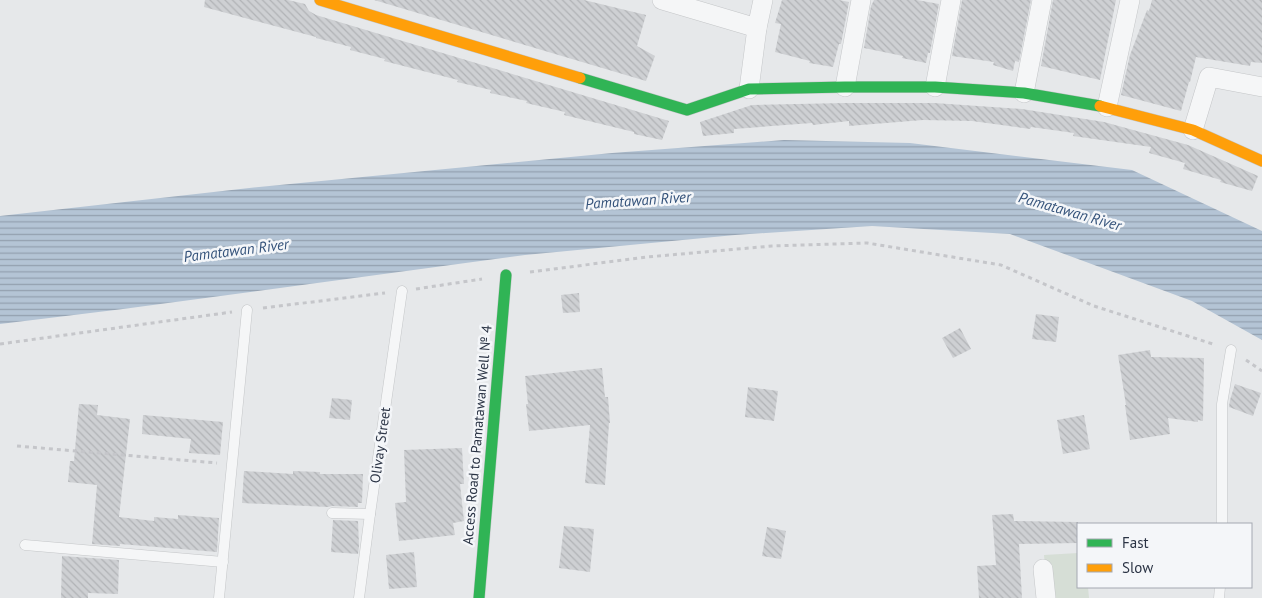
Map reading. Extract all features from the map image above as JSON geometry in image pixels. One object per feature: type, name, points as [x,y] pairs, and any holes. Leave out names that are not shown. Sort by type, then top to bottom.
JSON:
[{"type":"street","points":[[320,0],[687,110],[749,89],[935,87],[1024,93],[1107,107],[1193,130],[1262,161]]},
{"type":"street","points":[[662,0],[757,28]]},
{"type":"street","points":[[749,89],[757,28],[763,0]]},
{"type":"street","points":[[845,87],[861,0]]},
{"type":"street","points":[[935,87],[951,0]]},
{"type":"street","points":[[1024,93],[1042,0]]},
{"type":"street","points":[[1107,107],[1130,0]]},
{"type":"street","points":[[1193,130],[1209,77],[1262,87]]},
{"type":"street","name":"Access Road to Pamatawan Well № 4","points":[[479,598],[506,275]]},
{"type":"street","points":[[1043,569],[1046,598]]},
{"type":"lane","name":"Olivay Street","points":[[359,598],[402,292]]},
{"type":"lane","points":[[219,598],[247,310]]},
{"type":"lane","points":[[1222,523],[1222,404],[1231,350]]},
{"type":"lane","points":[[332,513],[370,514]]},
{"type":"lane","points":[[24,545],[223,562]]},
{"type":"path","points":[[0,344],[247,310],[402,292],[506,275],[647,256],[772,246],[867,243],[1001,265],[1094,306],[1231,350],[1262,371]]},
{"type":"path","points":[[17,446],[232,465]]},
{"type":"shaded area","points":[[1077,553],[1077,588],[1088,588],[1089,598],[1048,598],[1044,555]]},
{"type":"water","name":"Pamatawan River","points":[[784,140],[910,143],[1132,170],[1262,231],[1262,340],[1192,301],[1010,234],[872,226],[735,235],[525,255],[0,324],[0,216],[259,187],[612,153]]},
{"type":"building","points":[[205,0],[288,0],[305,4],[309,11],[316,15],[669,121],[662,140],[634,134],[634,132],[564,115],[565,112],[526,103],[527,101],[490,93],[491,90],[457,82],[458,80],[384,61],[385,59],[350,50],[351,47],[204,7]]},
{"type":"building","points":[[374,0],[584,0],[646,15],[637,46],[655,56],[646,81]]},
{"type":"building","points":[[782,0],[839,0],[849,2],[841,44],[839,44],[833,67],[809,63],[810,61],[775,52],[781,24],[775,23]]},
{"type":"building","points":[[874,0],[917,0],[939,4],[930,53],[928,53],[926,63],[864,48],[871,6]]},
{"type":"building","points":[[962,0],[1031,0],[1019,62],[1015,61],[1013,71],[993,65],[994,62],[952,56]]},
{"type":"building","points":[[1053,0],[1116,0],[1100,80],[1041,66]]},
{"type":"building","points":[[1152,0],[1262,0],[1262,63],[1251,62],[1250,66],[1196,57],[1181,111],[1121,95],[1130,55]]},
{"type":"building","points":[[934,103],[1022,109],[1104,122],[1188,145],[1258,176],[1252,191],[1183,169],[1185,163],[1149,153],[1151,147],[1073,136],[1074,133],[972,121],[923,120],[849,126],[849,121],[813,125],[812,123],[734,129],[734,133],[703,136],[700,122],[752,105]]},
{"type":"building","points":[[579,293],[580,312],[563,313],[561,295]]},
{"type":"building","points":[[1036,314],[1059,317],[1056,342],[1032,339]]},
{"type":"building","points":[[960,328],[971,349],[953,358],[942,338]]},
{"type":"building","points":[[1150,350],[1151,357],[1204,358],[1203,421],[1168,418],[1170,434],[1130,440],[1118,355]]},
{"type":"building","points":[[602,368],[605,397],[608,397],[610,423],[605,485],[585,483],[590,425],[529,431],[525,376]]},
{"type":"building","points":[[1235,384],[1261,393],[1253,416],[1229,407]]},
{"type":"building","points":[[748,387],[778,391],[774,421],[745,417]]},
{"type":"building","points":[[332,398],[352,400],[350,420],[329,418]]},
{"type":"building","points":[[79,404],[98,405],[97,415],[130,419],[119,517],[154,521],[154,517],[178,519],[178,515],[219,518],[217,552],[120,544],[120,546],[92,544],[97,485],[68,482],[70,461],[74,461]]},
{"type":"building","points":[[143,415],[223,422],[220,455],[189,453],[191,439],[142,434]]},
{"type":"building","points":[[1084,415],[1090,449],[1063,454],[1057,420]]},
{"type":"building","points":[[462,448],[464,484],[460,484],[464,521],[453,523],[455,535],[399,541],[395,503],[406,502],[404,450]]},
{"type":"building","points":[[244,471],[293,474],[293,471],[320,472],[320,474],[363,474],[362,503],[358,503],[358,507],[328,507],[242,503]]},
{"type":"building","points":[[1013,514],[1014,521],[1078,522],[1077,543],[1019,544],[1022,598],[979,598],[977,566],[996,565],[992,515]]},
{"type":"building","points":[[333,520],[358,521],[358,554],[331,552]]},
{"type":"building","points":[[564,526],[594,529],[590,572],[559,568]]},
{"type":"building","points":[[767,527],[786,531],[781,559],[762,556]]},
{"type":"building","points":[[414,552],[417,587],[389,589],[386,555]]},
{"type":"building","points":[[62,556],[119,560],[118,594],[88,593],[88,598],[61,598]]},
{"type":"traffic: fast","points":[[580,78],[687,110],[749,89],[845,87],[935,87],[1024,93],[1100,106]]},
{"type":"traffic: fast","points":[[479,598],[506,275]]},
{"type":"traffic: slow","points":[[320,0],[580,78]]},
{"type":"traffic: slow","points":[[1100,106],[1193,130],[1262,161]]}]
